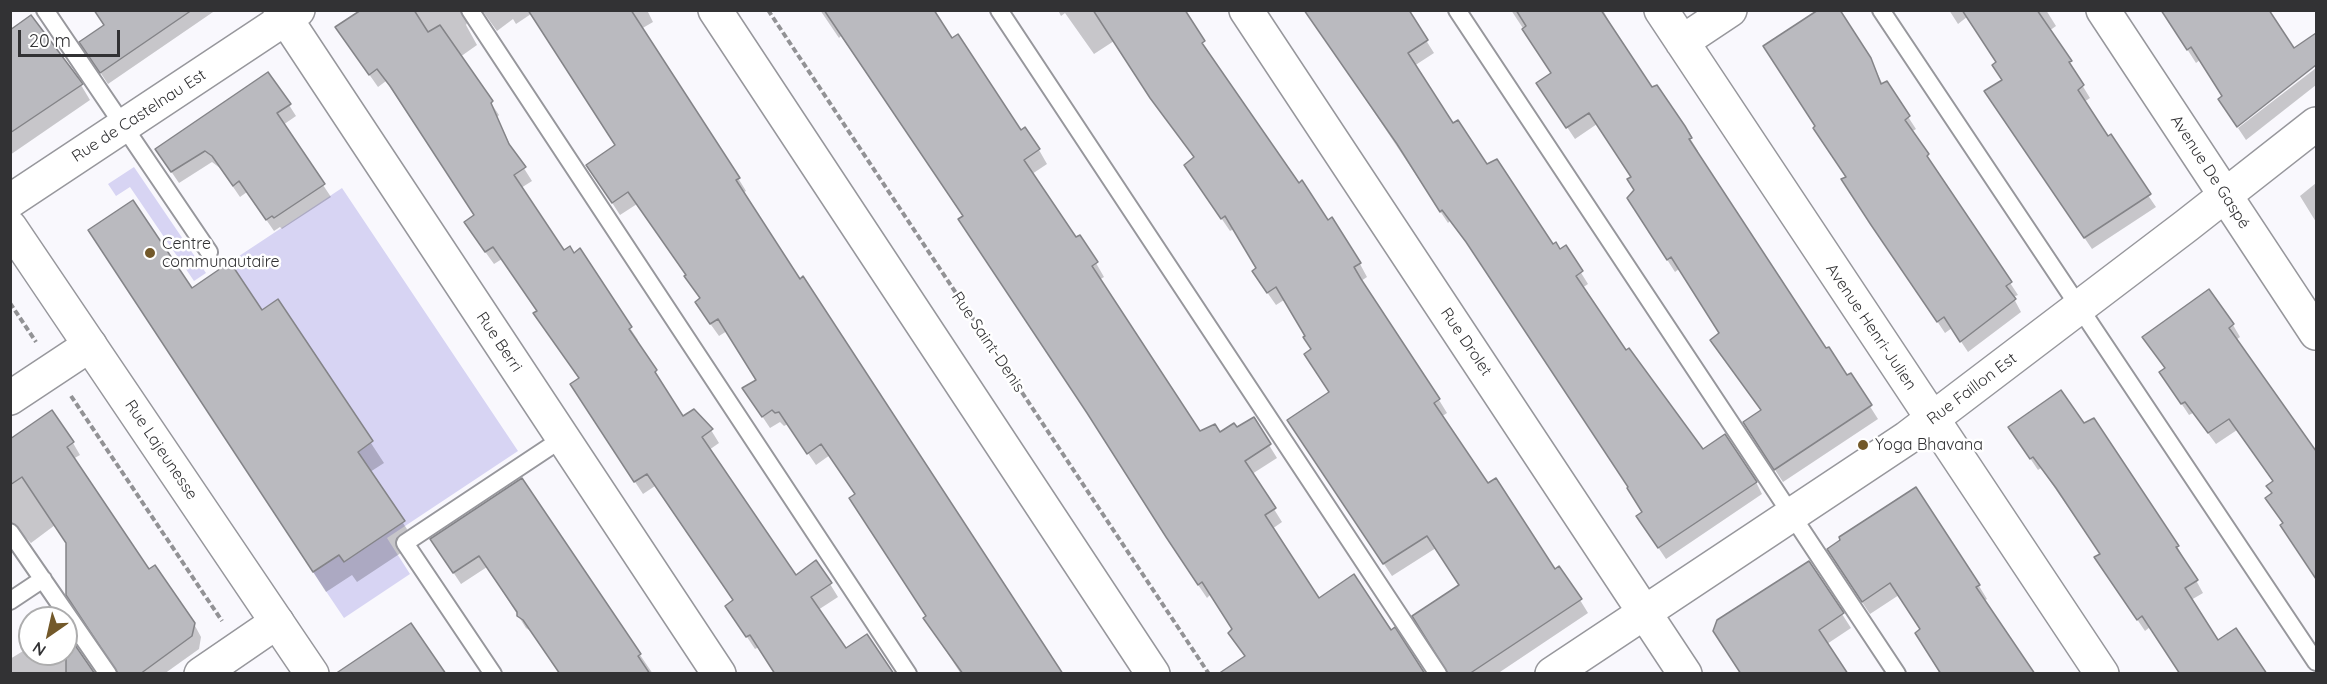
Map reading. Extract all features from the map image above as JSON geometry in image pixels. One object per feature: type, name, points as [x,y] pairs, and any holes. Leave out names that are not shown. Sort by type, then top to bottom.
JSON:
[{"type":"street","points":[[715,10],[1153,674]]},
{"type":"street","name":"Rue Drolet","points":[[1246,10],[1685,674]]},
{"type":"street","name":"Avenue Henri-Julien","points":[[1661,10],[2102,674]]},
{"type":"street","points":[[1682,42],[1730,10]]},
{"type":"street","name":"Avenue De Gaspé","points":[[2103,10],[2316,333]]},
{"type":"street","name":"Rue de Castelnau Est","points":[[10,201],[288,13]]},
{"type":"street","name":"Rue Berri","points":[[288,13],[719,674]]},
{"type":"street","name":"Rue Faillon Est","points":[[1552,674],[1933,419],[2316,124]]},
{"type":"street","name":"Rue Lajeunesse","points":[[10,227],[312,674]]},
{"type":"street","points":[[10,398],[90,345]]},
{"type":"street","points":[[201,674],[277,622]]},
{"type":"lane","points":[[45,10],[209,252]]},
{"type":"lane","points":[[470,10],[908,674]]},
{"type":"lane","points":[[999,10],[1438,674]]},
{"type":"lane","points":[[1457,10],[1897,674]]},
{"type":"lane","points":[[1881,10],[2316,662]]},
{"type":"lane","points":[[493,674],[405,543],[563,438]]},
{"type":"lane","points":[[10,532],[108,674]]},
{"type":"lane","points":[[10,601],[43,579]]},
{"type":"path","name":"Rue Saint-Denis","points":[[768,10],[1209,674]]},
{"type":"path","points":[[10,303],[37,343]]},
{"type":"path","points":[[69,393],[225,625]]},
{"type":"shaded area","points":[[134,167],[206,273],[194,281],[130,187],[116,196],[108,184]]},
{"type":"shaded area","points":[[342,188],[518,451],[387,538],[410,574],[344,618],[313,572],[339,555],[344,562],[397,510],[358,452],[373,441],[278,299],[262,310],[230,262]]},
{"type":"building","points":[[94,10],[192,10],[100,73],[79,42],[104,25]]},
{"type":"building","points":[[361,10],[414,10],[428,32],[440,25],[493,101],[491,103],[509,144],[526,167],[514,175],[564,250],[570,246],[574,253],[580,248],[632,327],[629,329],[657,370],[655,372],[683,416],[694,409],[713,429],[702,437],[796,575],[816,560],[832,583],[811,597],[846,648],[867,634],[894,674],[775,674],[750,635],[746,637],[725,606],[733,600],[647,474],[634,482],[570,384],[579,378],[533,313],[537,311],[493,247],[485,252],[464,222],[474,215],[390,86],[377,69],[369,75],[335,27]]},
{"type":"building","points":[[528,10],[631,10],[740,178],[736,180],[800,279],[803,276],[1063,674],[963,674],[923,618],[926,616],[849,498],[855,494],[821,444],[807,454],[779,412],[775,413],[772,410],[762,417],[742,388],[756,380],[718,319],[710,324],[695,302],[700,298],[684,276],[686,275],[628,192],[612,203],[586,165],[615,145]]},
{"type":"building","points":[[824,10],[934,10],[952,38],[958,34],[1021,130],[1025,127],[1040,149],[1024,160],[1076,237],[1080,235],[1098,262],[1092,266],[1200,431],[1215,424],[1220,432],[1234,423],[1237,427],[1254,417],[1271,444],[1245,461],[1276,508],[1265,515],[1319,598],[1354,574],[1391,630],[1395,627],[1425,674],[1218,674],[1245,656],[1228,633],[1232,629],[1202,582],[1198,585],[1166,537],[958,219],[963,216]]},
{"type":"building","points":[[1093,10],[1185,10],[1205,41],[1202,43],[1299,183],[1302,180],[1328,220],[1332,217],[1361,263],[1354,267],[1361,279],[1440,399],[1434,403],[1488,483],[1496,478],[1555,569],[1559,566],[1582,599],[1469,674],[1448,674],[1412,616],[1459,585],[1427,536],[1383,564],[1287,420],[1329,392],[1304,354],[1311,349],[1303,337],[1305,336],[1276,287],[1267,293],[1252,271],[1256,268],[1225,216],[1221,219],[1184,165],[1194,157],[1150,98]]},
{"type":"building","points":[[1304,10],[1409,10],[1428,40],[1408,53],[1453,123],[1458,120],[1487,164],[1497,159],[1553,244],[1556,242],[1560,249],[1566,245],[1583,271],[1576,276],[1626,350],[1629,348],[1703,449],[1725,434],[1757,482],[1658,548],[1636,516],[1642,512],[1628,487],[1466,242],[1442,210],[1440,212],[1397,144]]},
{"type":"building","points":[[1516,10],[1601,10],[1652,87],[1657,85],[1685,126],[1692,138],[1689,139],[1826,348],[1829,347],[1847,375],[1851,373],[1872,405],[1774,470],[1743,422],[1761,410],[1710,340],[1719,333],[1671,257],[1667,260],[1627,198],[1634,190],[1627,179],[1631,177],[1589,113],[1566,128],[1536,83],[1551,73],[1522,29],[1526,26]]},
{"type":"building","points":[[1818,10],[1840,10],[1871,58],[1881,84],[1887,81],[1910,116],[1905,120],[1929,154],[1927,156],[2012,282],[2006,286],[2016,299],[1960,342],[1944,317],[1937,322],[1871,225],[1841,179],[1846,177],[1763,46]]},
{"type":"building","points":[[1962,10],[2037,10],[2072,61],[2069,62],[2084,85],[2078,90],[2108,136],[2111,134],[2151,194],[2084,238],[1984,91],[2002,80],[1992,65],[1996,62]]},
{"type":"building","points":[[2161,10],[2269,10],[2294,48],[2316,33],[2316,65],[2237,127],[2218,99],[2222,96],[2191,47],[2187,50]]},
{"type":"building","points":[[31,15],[83,84],[10,133],[10,30]]},
{"type":"building","points":[[268,72],[291,104],[277,113],[325,184],[274,218],[272,216],[266,220],[239,181],[233,186],[212,156],[205,151],[171,172],[155,149]]},
{"type":"building","points":[[133,200],[192,288],[230,262],[262,310],[278,299],[373,441],[358,452],[405,521],[344,562],[339,555],[313,572],[88,230]]},
{"type":"building","points":[[2209,289],[2234,324],[2229,328],[2316,451],[2316,579],[2280,525],[2283,523],[2265,498],[2272,493],[2266,486],[2273,481],[2229,419],[2208,433],[2185,402],[2181,404],[2159,372],[2165,368],[2142,337]]},
{"type":"building","points":[[2061,390],[2084,423],[2094,418],[2179,546],[2176,547],[2198,580],[2185,588],[2218,640],[2236,628],[2267,674],[2180,674],[2142,616],[2137,620],[2094,557],[2100,554],[2056,488],[2033,457],[2030,459],[2008,427]]},
{"type":"building","points":[[52,410],[74,442],[67,447],[149,569],[155,565],[195,623],[192,636],[140,674],[118,674],[78,613],[78,606],[73,606],[66,595],[66,543],[22,477],[10,485],[10,439]]},
{"type":"building","points":[[522,478],[641,654],[638,656],[650,674],[560,674],[523,620],[517,616],[517,612],[479,556],[453,573],[430,539]]},
{"type":"building","points":[[1916,487],[1980,585],[1976,587],[2035,674],[1941,674],[1915,633],[1920,629],[1890,583],[1862,602],[1827,549],[1840,540],[1839,537]]},
{"type":"building","points":[[1809,561],[1844,613],[1819,630],[1848,674],[1741,674],[1713,631],[1717,620]]},
{"type":"building","points":[[411,623],[446,674],[335,674]]},
{"type":"building","points":[[78,649],[95,674],[66,674],[66,666],[78,666]]},
{"type":"place","name":"Centre communautaire","points":[[150,253]]},
{"type":"place","name":"Yoga Bhavana","points":[[1863,445]]}]
